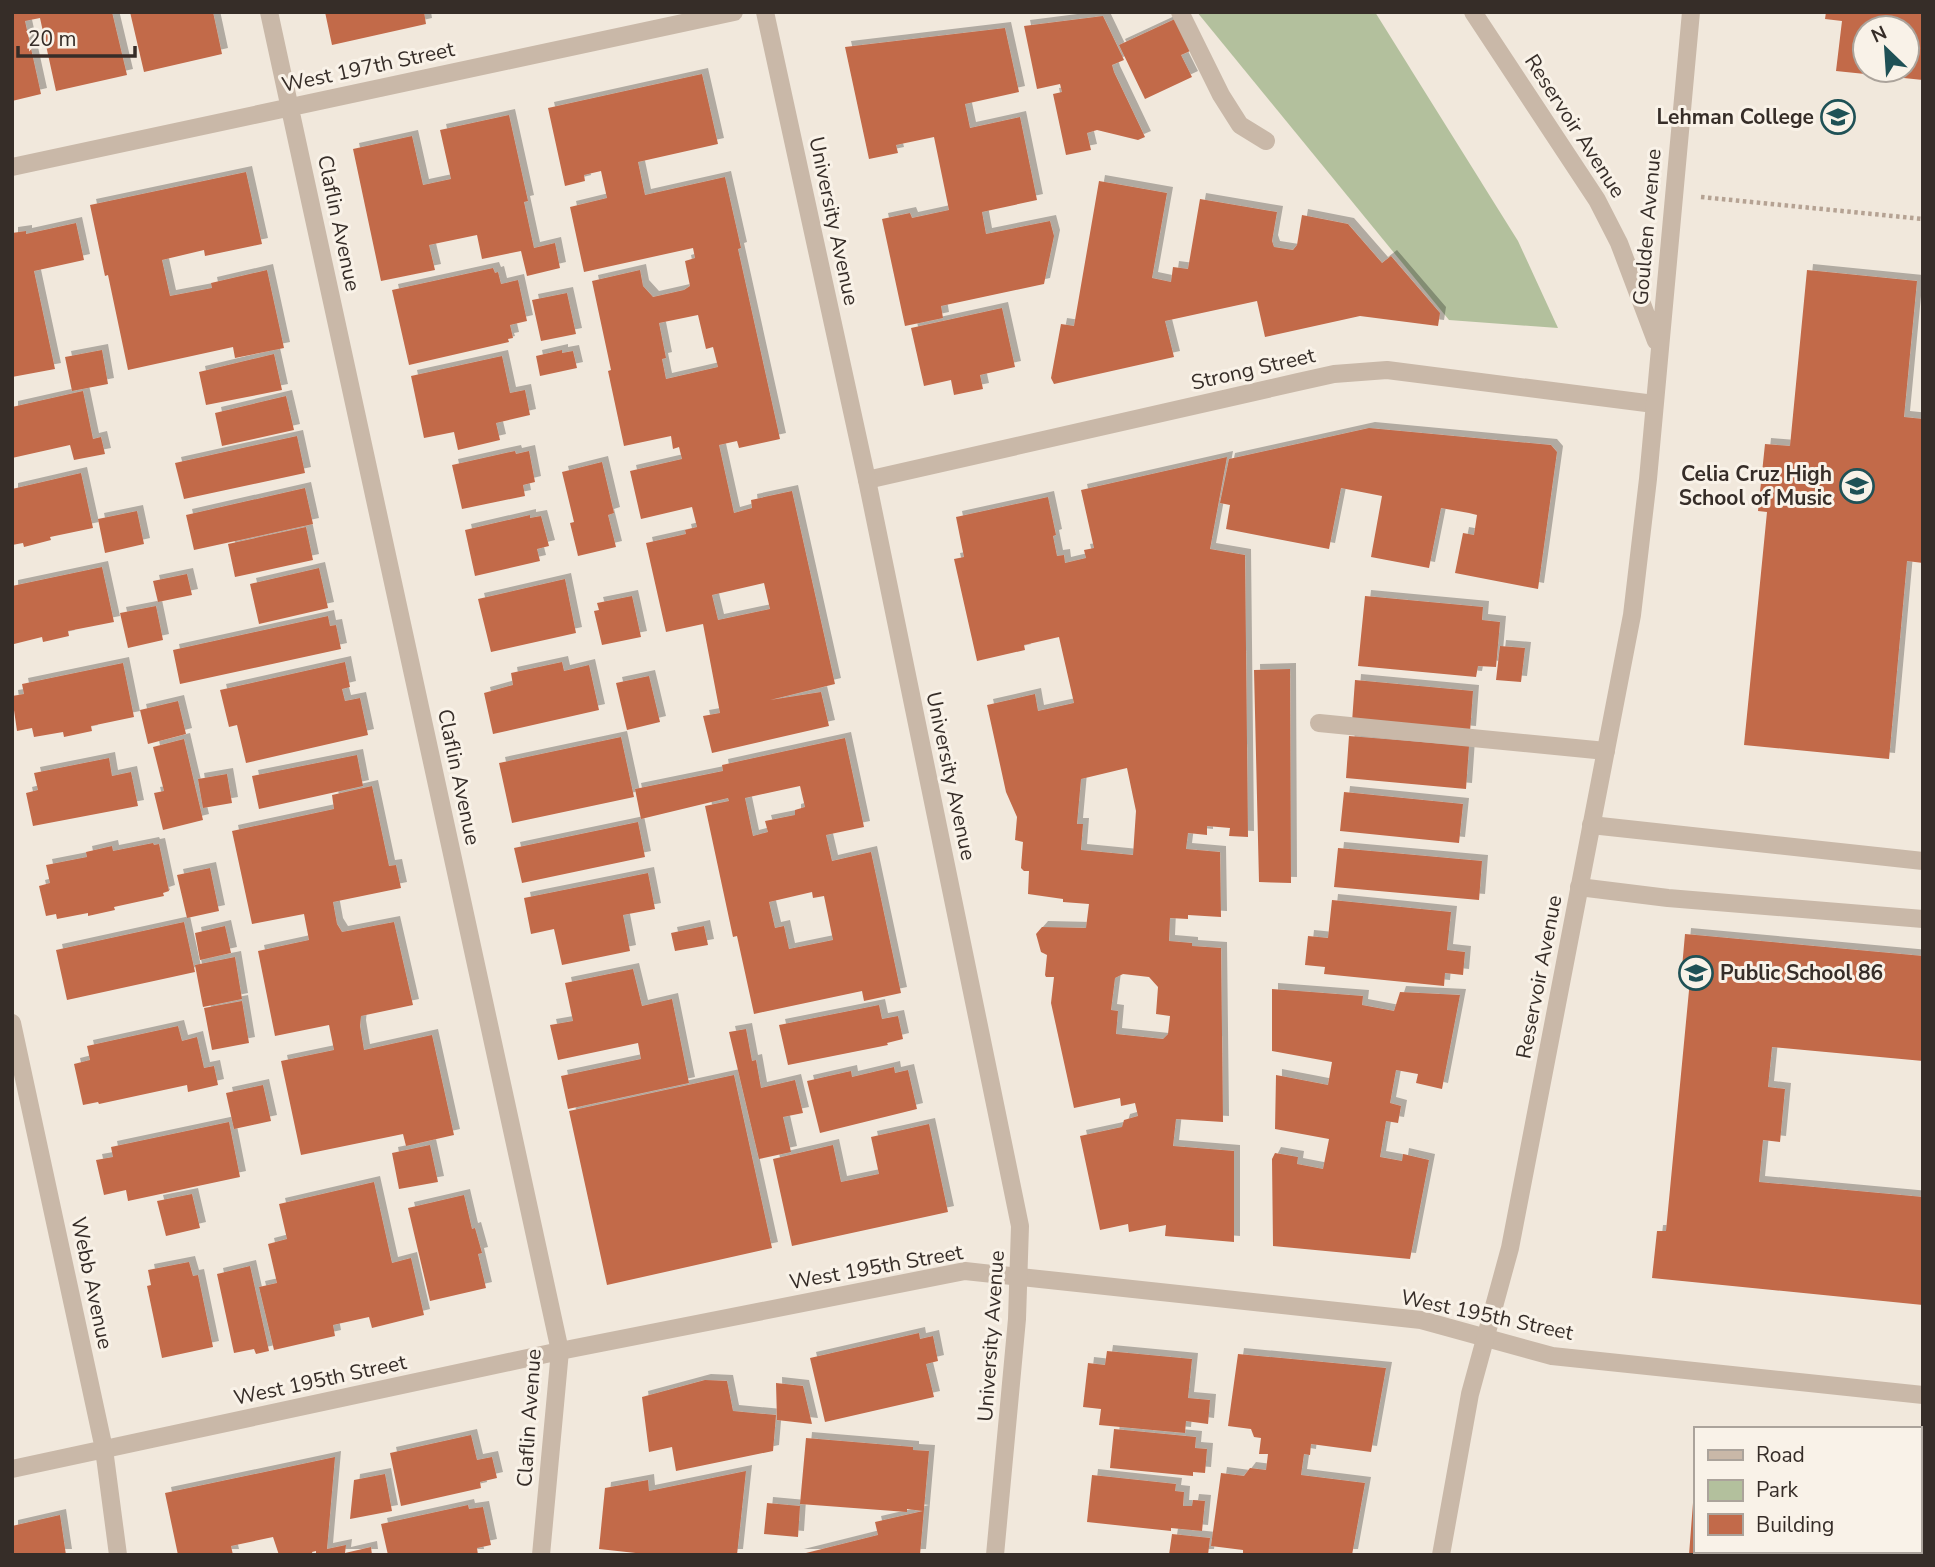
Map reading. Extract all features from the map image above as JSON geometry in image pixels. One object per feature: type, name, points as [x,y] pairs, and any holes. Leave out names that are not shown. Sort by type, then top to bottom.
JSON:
[{"type":"street","name":"Claflin Avenue","points":[[269,12],[560,1352],[541,1555]]},
{"type":"street","name":"West 197th Street","points":[[12,167],[734,12]]},
{"type":"street","name":"University Avenue","points":[[765,12],[867,480],[1020,1226],[1019,1275],[995,1555]]},
{"type":"street","points":[[1180,12],[1221,95],[1240,125],[1266,141]]},
{"type":"street","name":"Reservoir Avenue","points":[[1474,12],[1597,200],[1619,243],[1659,347]]},
{"type":"street","name":"Goulden Avenue","points":[[1654,404],[1691,12]]},
{"type":"street","name":"Strong Street","points":[[867,480],[1298,382],[1363,370],[1414,373],[1654,404]]},
{"type":"street","name":"Reservoir Avenue","points":[[1441,1555],[1469,1399],[1510,1248],[1634,604],[1654,404]]},
{"type":"street","points":[[1319,723],[1606,751]]},
{"type":"street","points":[[1591,825],[1923,861]]},
{"type":"street","points":[[1579,887],[1668,898],[1923,919]]},
{"type":"street","name":"Webb Avenue","points":[[12,1023],[104,1449],[118,1555]]},
{"type":"street","name":"West 195th Street","points":[[12,1469],[560,1352],[965,1271],[1421,1321],[1552,1356],[1923,1395]]},
{"type":"path","points":[[1673,194],[1923,219]]},
{"type":"green space","points":[[1197,12],[1375,12],[1518,241],[1558,328],[1449,320]]},
{"type":"building","points":[[12,12],[112,12],[127,75],[56,91],[40,18],[25,21],[41,94],[12,101]]},
{"type":"building","points":[[130,12],[213,12],[222,54],[144,72]]},
{"type":"building","points":[[325,12],[424,12],[426,24],[332,45]]},
{"type":"building","points":[[1826,12],[1923,12],[1923,80],[1921,14],[1851,14],[1851,73],[1836,71],[1842,21],[1825,19]]},
{"type":"building","points":[[1103,16],[1124,60],[1112,65],[1114,72],[1145,137],[1138,140],[1097,130],[1087,133],[1091,150],[1066,155],[1053,94],[1062,92],[1060,84],[1037,89],[1024,26]]},
{"type":"building","points":[[1175,19],[1190,51],[1181,55],[1192,77],[1145,99],[1119,45]]},
{"type":"building","points":[[1005,28],[1019,92],[965,104],[970,128],[1020,117],[1037,200],[982,212],[986,234],[1050,221],[1054,236],[1044,284],[941,306],[943,318],[905,326],[882,219],[910,213],[912,218],[949,210],[934,137],[896,145],[898,153],[869,159],[845,47]]},
{"type":"building","points":[[702,74],[718,144],[638,162],[645,195],[725,177],[780,439],[739,448],[737,441],[719,445],[734,513],[752,508],[751,500],[792,491],[835,684],[770,700],[821,692],[829,726],[712,753],[703,716],[720,713],[703,624],[666,632],[646,543],[686,534],[685,530],[697,527],[692,507],[641,519],[630,471],[682,459],[679,447],[673,449],[671,436],[624,446],[592,281],[640,270],[643,286],[653,297],[684,290],[690,286],[685,261],[695,258],[693,248],[584,272],[570,207],[607,198],[601,171],[584,175],[585,181],[565,186],[548,108]],"holes":[[[698,315],[706,349],[713,347],[718,367],[666,379],[662,359],[666,358],[659,323]],[[764,583],[770,609],[718,620],[712,595]]]},
{"type":"building","points":[[509,115],[528,201],[524,202],[534,248],[555,243],[560,268],[527,276],[521,251],[482,259],[477,235],[429,245],[435,270],[381,281],[353,149],[412,136],[423,185],[451,179],[440,130]]},
{"type":"building","points":[[246,172],[262,244],[205,256],[204,250],[162,260],[170,296],[212,288],[211,283],[267,270],[284,348],[235,358],[233,347],[128,370],[90,205]]},
{"type":"building","points":[[1099,181],[1167,193],[1152,278],[1171,282],[1173,267],[1188,269],[1200,199],[1277,212],[1272,241],[1274,247],[1293,250],[1297,245],[1302,215],[1348,224],[1382,263],[1391,256],[1440,313],[1438,326],[1360,316],[1265,337],[1257,301],[1165,321],[1174,357],[1054,384],[1051,378],[1061,324],[1074,326]]},
{"type":"building","points":[[76,223],[84,260],[34,271],[55,369],[12,377],[12,233],[26,231],[26,234]]},
{"type":"building","points":[[493,268],[495,273],[498,272],[501,284],[518,280],[527,321],[510,325],[513,338],[508,339],[509,342],[409,365],[392,290]]},
{"type":"building","points":[[1807,270],[1917,281],[1904,417],[1923,419],[1923,563],[1907,561],[1889,759],[1744,745],[1767,512],[1758,511],[1765,444],[1790,446]]},
{"type":"building","points":[[567,293],[576,334],[541,341],[532,300]]},
{"type":"building","points":[[1002,308],[1015,367],[980,375],[983,389],[954,395],[951,380],[924,386],[911,328]]},
{"type":"building","points":[[102,350],[108,384],[72,391],[65,357]]},
{"type":"building","points":[[562,350],[562,353],[573,351],[577,368],[540,376],[536,356]]},
{"type":"building","points":[[274,354],[282,390],[206,405],[199,372]]},
{"type":"building","points":[[502,356],[510,393],[525,390],[530,415],[496,423],[500,440],[458,450],[454,432],[424,438],[411,376]]},
{"type":"building","points":[[83,391],[93,439],[101,437],[105,454],[74,460],[70,445],[12,458],[12,407]]},
{"type":"building","points":[[286,396],[294,430],[222,446],[215,413]]},
{"type":"building","points":[[1369,428],[1551,445],[1557,452],[1538,589],[1455,573],[1463,533],[1474,535],[1477,515],[1469,513],[1441,508],[1429,568],[1371,557],[1382,496],[1341,488],[1329,549],[1226,529],[1230,505],[1220,503],[1229,459]]},
{"type":"building","points":[[297,436],[305,473],[184,499],[175,463]]},
{"type":"building","points":[[515,451],[516,454],[529,451],[535,482],[523,485],[525,496],[462,509],[452,465]]},
{"type":"building","points":[[1227,457],[1210,549],[1245,555],[1248,837],[1229,836],[1230,828],[1207,826],[1207,835],[1188,833],[1186,849],[1220,852],[1221,917],[1188,915],[1188,919],[1170,918],[1169,941],[1221,948],[1223,1122],[1176,1119],[1173,1146],[1234,1151],[1234,1242],[1165,1236],[1166,1225],[1129,1232],[1128,1224],[1100,1230],[1080,1136],[1122,1127],[1124,1120],[1138,1116],[1135,1103],[1121,1106],[1120,1098],[1074,1108],[1051,1003],[1054,977],[1045,975],[1047,955],[1041,952],[1036,934],[1042,927],[1086,928],[1089,904],[1063,902],[1063,899],[1028,894],[1029,871],[1021,868],[1023,842],[1015,840],[1017,817],[1006,792],[987,705],[1035,694],[1038,711],[1074,703],[1059,637],[1024,645],[1025,650],[977,661],[954,559],[964,557],[956,517],[1048,497],[1056,535],[1053,536],[1057,556],[1064,555],[1065,563],[1086,558],[1084,550],[1094,548],[1081,490]],"holes":[[[1127,768],[1136,811],[1133,855],[1081,850],[1083,824],[1077,824],[1081,779]],[[1123,974],[1149,977],[1158,987],[1156,1014],[1170,1016],[1168,1034],[1163,1039],[1116,1034],[1118,1011],[1111,1010],[1115,978]]]},
{"type":"building","points":[[602,462],[614,513],[608,515],[616,547],[578,556],[570,523],[574,522],[562,472]]},
{"type":"building","points":[[81,473],[93,528],[50,537],[51,540],[24,547],[23,543],[12,545],[12,489]]},
{"type":"building","points":[[305,488],[313,524],[194,550],[186,515]]},
{"type":"building","points":[[137,511],[144,544],[105,553],[98,519]]},
{"type":"building","points":[[530,515],[530,518],[541,516],[549,546],[537,549],[540,561],[475,576],[465,530]]},
{"type":"building","points":[[306,527],[313,560],[235,577],[228,544]]},
{"type":"building","points":[[102,567],[114,622],[68,631],[69,636],[43,642],[42,637],[14,644],[12,586]]},
{"type":"building","points":[[319,568],[328,608],[259,624],[250,584]]},
{"type":"building","points":[[187,574],[192,595],[158,602],[153,581]]},
{"type":"building","points":[[565,579],[576,633],[491,652],[478,599]]},
{"type":"building","points":[[632,596],[641,637],[602,645],[594,611],[599,610],[597,603]]},
{"type":"building","points":[[1365,596],[1483,607],[1482,620],[1500,622],[1496,667],[1478,666],[1476,677],[1358,666]]},
{"type":"building","points":[[156,606],[163,640],[128,648],[120,613]]},
{"type":"building","points":[[328,616],[330,626],[336,625],[341,649],[180,684],[173,650]]},
{"type":"building","points":[[1500,646],[1525,648],[1521,682],[1496,680]]},
{"type":"building","points":[[345,662],[350,687],[342,689],[345,701],[360,698],[368,735],[246,763],[237,725],[229,727],[220,690]]},
{"type":"building","points":[[562,662],[564,671],[589,665],[599,710],[493,734],[484,693],[513,685],[511,673]]},
{"type":"building","points":[[123,663],[134,717],[91,726],[92,731],[64,737],[63,732],[34,737],[32,728],[17,731],[12,696],[24,694],[22,684]]},
{"type":"building","points":[[1290,669],[1291,883],[1259,882],[1254,670]]},
{"type":"building","points":[[649,676],[660,722],[627,730],[616,683]]},
{"type":"building","points":[[1355,680],[1473,691],[1470,732],[1352,722]]},
{"type":"building","points":[[178,701],[186,734],[148,744],[140,710]]},
{"type":"building","points":[[1349,736],[1469,746],[1466,789],[1346,778]]},
{"type":"building","points":[[621,737],[634,797],[512,823],[499,763]]},
{"type":"building","points":[[845,738],[864,827],[826,835],[832,861],[871,852],[901,993],[864,1001],[862,991],[754,1014],[737,936],[733,937],[705,806],[729,801],[728,798],[641,819],[635,789],[723,771],[722,765]],"holes":[[[800,786],[805,807],[795,810],[795,815],[765,821],[768,832],[753,836],[745,798]],[[812,892],[813,898],[824,896],[833,940],[789,949],[784,926],[775,928],[769,902]]]},
{"type":"building","points":[[184,739],[203,820],[163,830],[154,793],[164,791],[153,747]]},
{"type":"building","points":[[357,755],[363,786],[259,809],[252,776]]},
{"type":"building","points":[[109,758],[112,776],[131,772],[138,806],[33,826],[26,793],[38,790],[34,773]]},
{"type":"building","points":[[227,774],[232,803],[203,808],[198,779]]},
{"type":"building","points":[[372,786],[389,866],[396,865],[401,888],[333,902],[337,924],[342,932],[394,922],[413,1005],[361,1016],[364,1050],[432,1035],[454,1135],[406,1146],[403,1134],[301,1155],[281,1061],[334,1050],[329,1025],[275,1036],[258,951],[309,940],[304,914],[252,924],[232,831],[334,809],[332,795]]},
{"type":"building","points":[[1344,792],[1463,804],[1459,843],[1340,831]]},
{"type":"building","points":[[638,822],[645,857],[522,883],[514,848]]},
{"type":"building","points":[[159,844],[169,891],[163,893],[164,896],[88,916],[88,913],[57,919],[56,914],[46,916],[39,886],[50,883],[46,865],[87,857],[86,852],[112,846],[113,851]]},
{"type":"building","points":[[1338,848],[1482,861],[1479,900],[1334,887]]},
{"type":"building","points":[[210,868],[219,911],[187,918],[177,875]]},
{"type":"building","points":[[648,873],[655,909],[623,915],[630,951],[562,965],[554,929],[531,934],[524,898]]},
{"type":"building","points":[[1332,900],[1451,912],[1447,950],[1465,952],[1463,975],[1445,973],[1444,986],[1324,974],[1325,967],[1305,965],[1308,936],[1328,938]]},
{"type":"building","points":[[184,922],[195,972],[67,1000],[56,950]]},
{"type":"building","points":[[225,926],[231,953],[200,960],[195,933]]},
{"type":"building","points":[[704,926],[708,945],[675,951],[671,933]]},
{"type":"building","points":[[1685,934],[1923,956],[1923,1061],[1772,1047],[1768,1087],[1785,1089],[1780,1142],[1763,1140],[1759,1182],[1923,1197],[1923,1305],[1652,1278],[1657,1231],[1666,1231],[1690,980],[1681,979]]},
{"type":"building","points":[[235,957],[242,999],[203,1007],[195,965]]},
{"type":"building","points":[[633,969],[642,1006],[672,999],[689,1083],[568,1109],[561,1076],[641,1059],[638,1043],[558,1060],[550,1025],[573,1021],[565,983]]},
{"type":"building","points":[[1272,989],[1363,996],[1362,1005],[1394,1011],[1400,992],[1460,995],[1442,1089],[1416,1083],[1418,1074],[1396,1070],[1390,1103],[1401,1106],[1398,1123],[1386,1121],[1380,1157],[1402,1161],[1403,1154],[1429,1160],[1410,1259],[1273,1246],[1272,1159],[1275,1153],[1298,1157],[1297,1164],[1323,1169],[1329,1139],[1275,1129],[1276,1075],[1328,1085],[1332,1062],[1272,1051]]},
{"type":"building","points":[[242,1001],[249,1043],[212,1050],[204,1008]]},
{"type":"building","points":[[879,1005],[882,1019],[898,1016],[903,1039],[887,1043],[888,1045],[788,1065],[779,1025]]},
{"type":"building","points":[[178,1026],[182,1041],[197,1037],[204,1068],[214,1066],[218,1085],[188,1092],[187,1085],[83,1105],[74,1064],[90,1060],[87,1046]]},
{"type":"building","points":[[746,1029],[761,1088],[795,1080],[803,1113],[783,1117],[791,1152],[759,1159],[729,1032]]},
{"type":"building","points":[[894,1067],[895,1073],[908,1070],[917,1109],[820,1133],[807,1081],[851,1071],[852,1077]]},
{"type":"building","points":[[734,1075],[772,1248],[607,1285],[569,1111]]},
{"type":"building","points":[[263,1085],[271,1121],[234,1129],[226,1093]]},
{"type":"building","points":[[229,1122],[240,1177],[128,1201],[126,1190],[104,1195],[96,1160],[113,1157],[111,1147]]},
{"type":"building","points":[[929,1124],[948,1212],[792,1246],[773,1159],[833,1145],[841,1182],[879,1174],[871,1137]]},
{"type":"building","points":[[430,1145],[438,1182],[399,1189],[392,1153]]},
{"type":"building","points":[[374,1182],[392,1263],[411,1258],[424,1315],[372,1328],[369,1317],[333,1325],[335,1336],[274,1350],[259,1287],[277,1283],[268,1244],[287,1239],[279,1204]]},
{"type":"building","points":[[192,1194],[200,1228],[166,1236],[157,1201]]},
{"type":"building","points":[[464,1195],[472,1229],[475,1228],[482,1253],[478,1254],[486,1288],[430,1301],[408,1208]]},
{"type":"building","points":[[189,1262],[193,1276],[198,1275],[213,1347],[162,1358],[147,1286],[151,1285],[148,1270]]},
{"type":"building","points":[[250,1266],[269,1351],[256,1354],[254,1349],[234,1353],[217,1274]]},
{"type":"building","points":[[919,1333],[920,1339],[933,1336],[938,1361],[926,1364],[934,1397],[825,1422],[810,1358]]},
{"type":"building","points":[[1107,1351],[1192,1359],[1188,1398],[1210,1400],[1208,1424],[1186,1421],[1185,1433],[1099,1425],[1101,1409],[1083,1407],[1088,1363],[1105,1365]]},
{"type":"building","points":[[1238,1354],[1386,1368],[1371,1452],[1311,1444],[1310,1455],[1304,1454],[1301,1475],[1365,1483],[1352,1555],[1243,1555],[1243,1550],[1211,1546],[1221,1473],[1244,1476],[1250,1468],[1266,1470],[1268,1454],[1259,1454],[1261,1438],[1254,1437],[1251,1429],[1228,1426]]},
{"type":"building","points":[[705,1380],[727,1381],[733,1411],[776,1415],[773,1451],[676,1471],[672,1447],[649,1452],[642,1397]]},
{"type":"building","points":[[776,1383],[803,1386],[812,1424],[777,1420]]},
{"type":"building","points":[[1114,1429],[1196,1437],[1195,1448],[1207,1449],[1205,1473],[1193,1472],[1193,1476],[1110,1468]]},
{"type":"building","points":[[471,1435],[477,1460],[492,1457],[497,1478],[480,1482],[481,1488],[401,1506],[390,1453]]},
{"type":"building","points":[[806,1438],[913,1447],[913,1450],[929,1451],[920,1555],[798,1555],[878,1535],[875,1522],[923,1511],[800,1504]]},
{"type":"building","points":[[335,1457],[327,1549],[346,1545],[345,1553],[371,1547],[372,1555],[316,1555],[316,1551],[312,1552],[313,1555],[279,1555],[273,1537],[231,1546],[233,1555],[178,1555],[165,1493]]},
{"type":"building","points":[[746,1471],[737,1555],[654,1555],[599,1549],[605,1488],[648,1480],[649,1491]]},
{"type":"building","points":[[385,1474],[392,1511],[350,1519],[354,1480]]},
{"type":"building","points":[[1092,1475],[1176,1484],[1175,1491],[1184,1492],[1183,1506],[1192,1506],[1193,1500],[1205,1501],[1202,1531],[1171,1528],[1171,1531],[1087,1522]]},
{"type":"building","points":[[1923,1498],[1923,1555],[1689,1555],[1693,1503],[1694,1553],[1921,1553]]},
{"type":"building","points":[[767,1503],[800,1506],[798,1537],[764,1534]]},
{"type":"building","points":[[468,1505],[469,1509],[483,1507],[491,1545],[477,1548],[478,1555],[388,1555],[381,1524]]},
{"type":"building","points":[[60,1515],[66,1555],[12,1555],[12,1526]]},
{"type":"building","points":[[1172,1534],[1210,1538],[1208,1555],[1169,1555]]},
{"type":"place","name":"Lehman College","points":[[1838,117]]},
{"type":"place","name":"Celia Cruz High School of Music","points":[[1857,486]]},
{"type":"place","name":"Public School 86","points":[[1696,973]]}]
